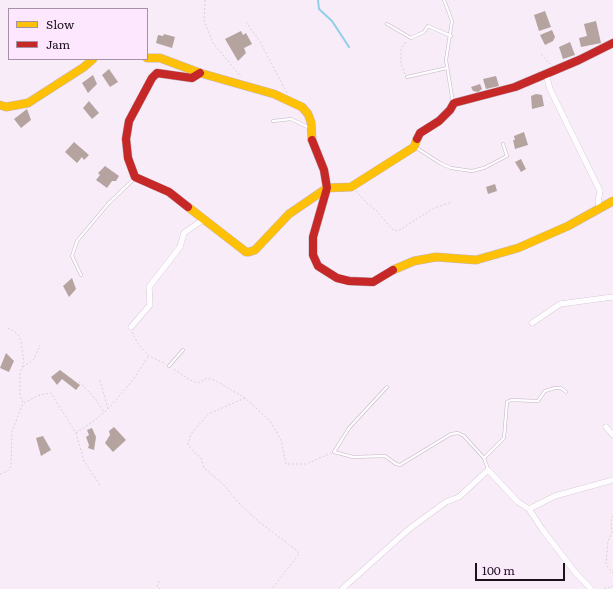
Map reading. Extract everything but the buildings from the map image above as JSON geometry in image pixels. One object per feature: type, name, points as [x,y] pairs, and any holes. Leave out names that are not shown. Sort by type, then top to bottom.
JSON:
[{"type":"street","points":[[200,73],[192,78],[157,73],[152,78],[140,105],[129,121],[126,139],[128,158],[135,178],[169,192],[246,252],[249,252],[255,250],[289,214],[327,188],[351,187],[414,147],[420,133],[439,121],[450,110],[454,103],[515,87],[579,60],[613,43]]},
{"type":"street","points":[[148,58],[160,58],[200,73],[289,99],[302,107],[308,114],[312,128],[312,140],[324,170],[327,188],[313,237],[313,255],[318,266],[327,274],[349,281],[373,282],[387,273],[414,261],[436,257],[476,260],[518,248],[568,226],[613,201]]},
{"type":"street","points":[[0,104],[6,107],[28,103],[41,93],[84,67],[92,60]]},
{"type":"street","points":[[550,72],[550,89],[600,192],[598,202],[600,208]]},
{"type":"street","points":[[131,327],[150,306],[149,287],[180,247],[184,233],[204,219]]},
{"type":"street","points":[[532,323],[560,304],[613,297]]},
{"type":"street","points":[[606,427],[613,435]]},
{"type":"street","points":[[342,589],[409,529],[446,502],[459,497],[488,470],[518,502],[529,509],[542,529],[589,589]]},
{"type":"street","points":[[529,509],[555,496],[613,480]]},
{"type":"lane","points":[[444,0],[452,21],[451,36],[446,60],[454,103]]},
{"type":"lane","points":[[387,24],[411,38],[424,32],[428,26],[451,36]]},
{"type":"lane","points":[[407,77],[447,68]]},
{"type":"lane","points":[[273,121],[291,119],[312,128]]},
{"type":"lane","points":[[414,147],[446,166],[472,171],[484,168],[507,156],[503,144]]},
{"type":"lane","points":[[81,276],[72,256],[77,241],[108,204],[135,178]]},
{"type":"lane","points":[[169,366],[183,350]]},
{"type":"lane","points":[[387,387],[349,428],[334,452],[352,457],[385,456],[396,464],[400,465],[451,434],[458,433],[464,436],[484,458],[488,470]]},
{"type":"lane","points":[[484,458],[504,438],[507,402],[511,400],[538,401],[545,391],[555,388],[561,388],[566,392]]},
{"type":"path","points":[[205,0],[204,21],[213,44],[248,86]]},
{"type":"path","points":[[246,22],[259,40],[283,82],[289,99]]},
{"type":"path","points":[[406,35],[407,40],[401,50],[401,56],[402,68],[407,77]]},
{"type":"path","points":[[541,54],[550,72]]},
{"type":"path","points":[[351,187],[377,211],[392,229],[398,231],[434,208],[452,202]]},
{"type":"path","points":[[131,327],[134,338],[149,356],[169,366],[190,380],[198,383],[207,378],[216,380],[245,398],[270,421],[281,440],[286,464],[306,464],[334,452]]},
{"type":"path","points":[[7,328],[14,330],[19,336],[24,358],[23,367],[20,373],[20,395],[23,403]]},
{"type":"path","points":[[23,367],[34,359],[40,345]]},
{"type":"path","points":[[76,433],[108,409],[133,380],[149,356]]},
{"type":"path","points":[[100,380],[108,409]]},
{"type":"path","points":[[79,382],[95,398],[104,413]]},
{"type":"path","points":[[0,474],[8,471],[11,466],[12,431],[23,403],[39,395],[51,393],[76,433],[84,461],[100,485]]},
{"type":"path","points":[[245,398],[208,414],[191,434],[188,444],[191,449],[201,458],[204,468],[225,486],[238,502],[259,522],[295,549],[299,554],[272,589]]},
{"type":"path","points":[[613,516],[611,519],[612,533],[608,541],[606,566],[613,573]]},
{"type":"path","points":[[159,581],[157,587],[160,589]]},
{"type":"path","points":[[604,589],[613,586]]},
{"type":"waterway","points":[[318,0],[319,9],[332,21],[349,47]]},
{"type":"traffic: slow","points":[[148,58],[160,58],[200,73],[274,94],[302,107],[308,114],[311,122],[312,140]]},
{"type":"traffic: slow","points":[[0,105],[6,107],[28,103],[84,67],[92,60]]},
{"type":"traffic: slow","points":[[188,207],[246,252],[249,252],[255,250],[289,214],[327,188],[351,187],[414,147],[417,139]]},
{"type":"traffic: slow","points":[[393,270],[414,261],[436,257],[476,260],[518,248],[568,226],[613,201]]},
{"type":"traffic: jam","points":[[417,139],[420,133],[439,121],[450,110],[454,103],[515,87],[579,60],[613,43]]},
{"type":"traffic: jam","points":[[188,207],[169,192],[135,177],[128,158],[126,139],[129,121],[152,78],[157,73],[192,78],[200,73]]},
{"type":"traffic: jam","points":[[312,140],[324,170],[327,188],[313,237],[313,255],[318,266],[337,278],[349,281],[373,282],[393,270]]}]
